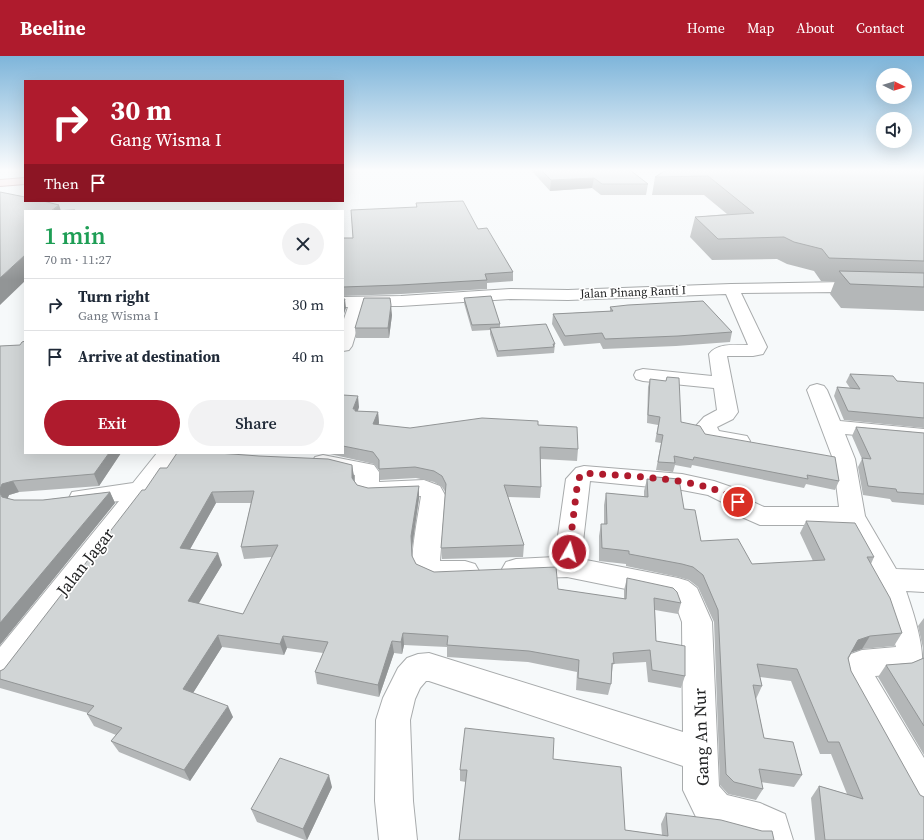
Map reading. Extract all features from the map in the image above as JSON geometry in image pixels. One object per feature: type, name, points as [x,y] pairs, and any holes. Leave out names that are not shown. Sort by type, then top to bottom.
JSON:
[{"type":"street","name":"Jalan Pinang Ranti I","points":[[351,302],[504,294],[568,295],[731,288],[844,287],[924,290]]},
{"type":"street","points":[[731,288],[758,348],[757,350],[751,351],[720,352],[718,354],[728,412],[725,415],[710,421],[706,427],[707,432],[711,436],[756,444]]},
{"type":"street","points":[[344,340],[351,302]]},
{"type":"street","points":[[643,375],[724,383]]},
{"type":"street","points":[[817,390],[844,459],[853,516],[888,579],[912,648],[911,656],[903,660],[862,664],[858,671],[861,683],[924,792]]},
{"type":"street","points":[[832,427],[924,435]]},
{"type":"street","name":"Jalan Jagar","points":[[0,670],[141,490],[167,454]]},
{"type":"street","points":[[822,456],[844,459]]},
{"type":"street","points":[[305,460],[363,469],[367,472],[366,489],[369,490],[424,488],[429,490],[433,495],[427,543],[426,566],[435,572],[568,567],[578,479],[584,473],[682,482],[714,488],[731,496],[744,508],[760,516],[853,516]]},
{"type":"street","points":[[58,500],[141,490]]},
{"type":"street","name":"Gang An Nur","points":[[568,567],[678,589],[683,592],[697,622],[701,790],[709,804],[718,812],[760,822],[771,828],[774,840]]},
{"type":"street","points":[[888,579],[924,581]]},
{"type":"street","points":[[398,840],[394,801],[393,720],[399,698],[409,678],[418,668],[429,667],[700,755]]},
{"type":"building","points":[[0,207],[57,207],[52,210],[24,210],[24,256],[0,278]]},
{"type":"building","points":[[466,207],[478,229],[487,228],[513,272],[485,274],[487,280],[344,287],[344,238],[353,238],[351,210]]},
{"type":"building","points":[[746,207],[924,207],[924,261],[829,258],[822,249],[794,242],[784,237],[718,239],[695,217],[754,213]]},
{"type":"building","points":[[839,271],[924,273],[924,287],[850,284]]},
{"type":"building","points":[[491,296],[500,324],[472,325],[464,298]]},
{"type":"building","points":[[364,298],[390,298],[391,305],[388,328],[355,328]]},
{"type":"building","points":[[703,301],[732,332],[605,339],[602,333],[565,336],[553,314],[613,311],[610,307],[628,305]]},
{"type":"building","points":[[546,324],[555,344],[553,344],[554,347],[498,351],[490,328]]},
{"type":"building","points":[[24,341],[24,454],[108,454],[94,474],[13,481],[2,484],[0,489],[0,346],[20,345]]},
{"type":"building","points":[[850,374],[893,376],[897,381],[924,383],[924,418],[848,411],[837,387],[860,389]]},
{"type":"building","points":[[667,377],[679,378],[681,422],[700,426],[705,434],[835,457],[839,481],[807,475],[808,479],[694,457],[693,460],[674,456],[675,463],[658,462],[663,435],[657,434],[660,417],[648,415],[650,379],[666,381]]},
{"type":"building","points":[[344,395],[358,396],[353,409],[355,409],[355,411],[378,412],[373,424],[410,428],[482,418],[538,421],[538,425],[577,427],[578,449],[540,447],[541,487],[504,485],[524,545],[441,548],[446,484],[442,476],[434,471],[415,467],[379,469],[379,460],[373,452],[344,446]]},
{"type":"building","points":[[856,427],[924,433],[924,494],[897,492],[896,489],[868,486],[862,458],[871,459]]},
{"type":"building","points":[[176,454],[232,454],[328,459],[352,465],[352,478],[357,485],[368,488],[419,486],[411,536],[412,556],[416,564],[434,572],[556,567],[558,589],[626,599],[627,578],[673,588],[677,592],[681,603],[654,598],[656,641],[685,646],[685,676],[652,670],[650,650],[613,653],[614,664],[612,663],[611,684],[578,678],[579,660],[529,651],[447,645],[448,636],[403,633],[401,642],[392,641],[378,685],[315,672],[328,642],[283,636],[280,644],[218,635],[183,689],[228,706],[184,770],[111,741],[122,728],[87,714],[94,706],[0,679],[0,671],[4,669],[142,490],[145,490],[160,468],[167,468]],"holes":[[[254,491],[241,547],[278,545],[243,614],[188,601],[218,553],[180,548],[212,492]]]},
{"type":"building","points":[[656,477],[679,479],[684,509],[695,510],[701,541],[738,539],[752,564],[825,560],[806,521],[855,523],[874,557],[867,557],[890,598],[902,633],[870,636],[858,640],[848,658],[851,671],[920,795],[924,797],[924,840],[825,840],[819,786],[863,799],[839,742],[828,742],[797,669],[757,664],[762,686],[753,685],[764,738],[793,742],[802,775],[759,769],[763,789],[734,782],[726,774],[718,610],[703,575],[693,567],[682,564],[629,554],[629,551],[602,548],[601,524],[607,524],[606,493],[648,497],[647,479],[656,480]]},
{"type":"building","points":[[110,492],[0,623],[0,493],[2,497],[14,500],[43,500]]},
{"type":"building","points":[[924,658],[924,726],[886,665],[912,663]]},
{"type":"building","points":[[465,728],[554,738],[553,759],[621,767],[625,830],[668,836],[666,813],[721,820],[762,831],[772,831],[774,840],[459,840],[467,770],[460,770]]},
{"type":"building","points":[[280,758],[329,775],[303,829],[251,809]]},
{"type":"route","points":[[569,552],[578,479],[584,473],[682,482],[714,488],[731,496],[738,502]]}]
